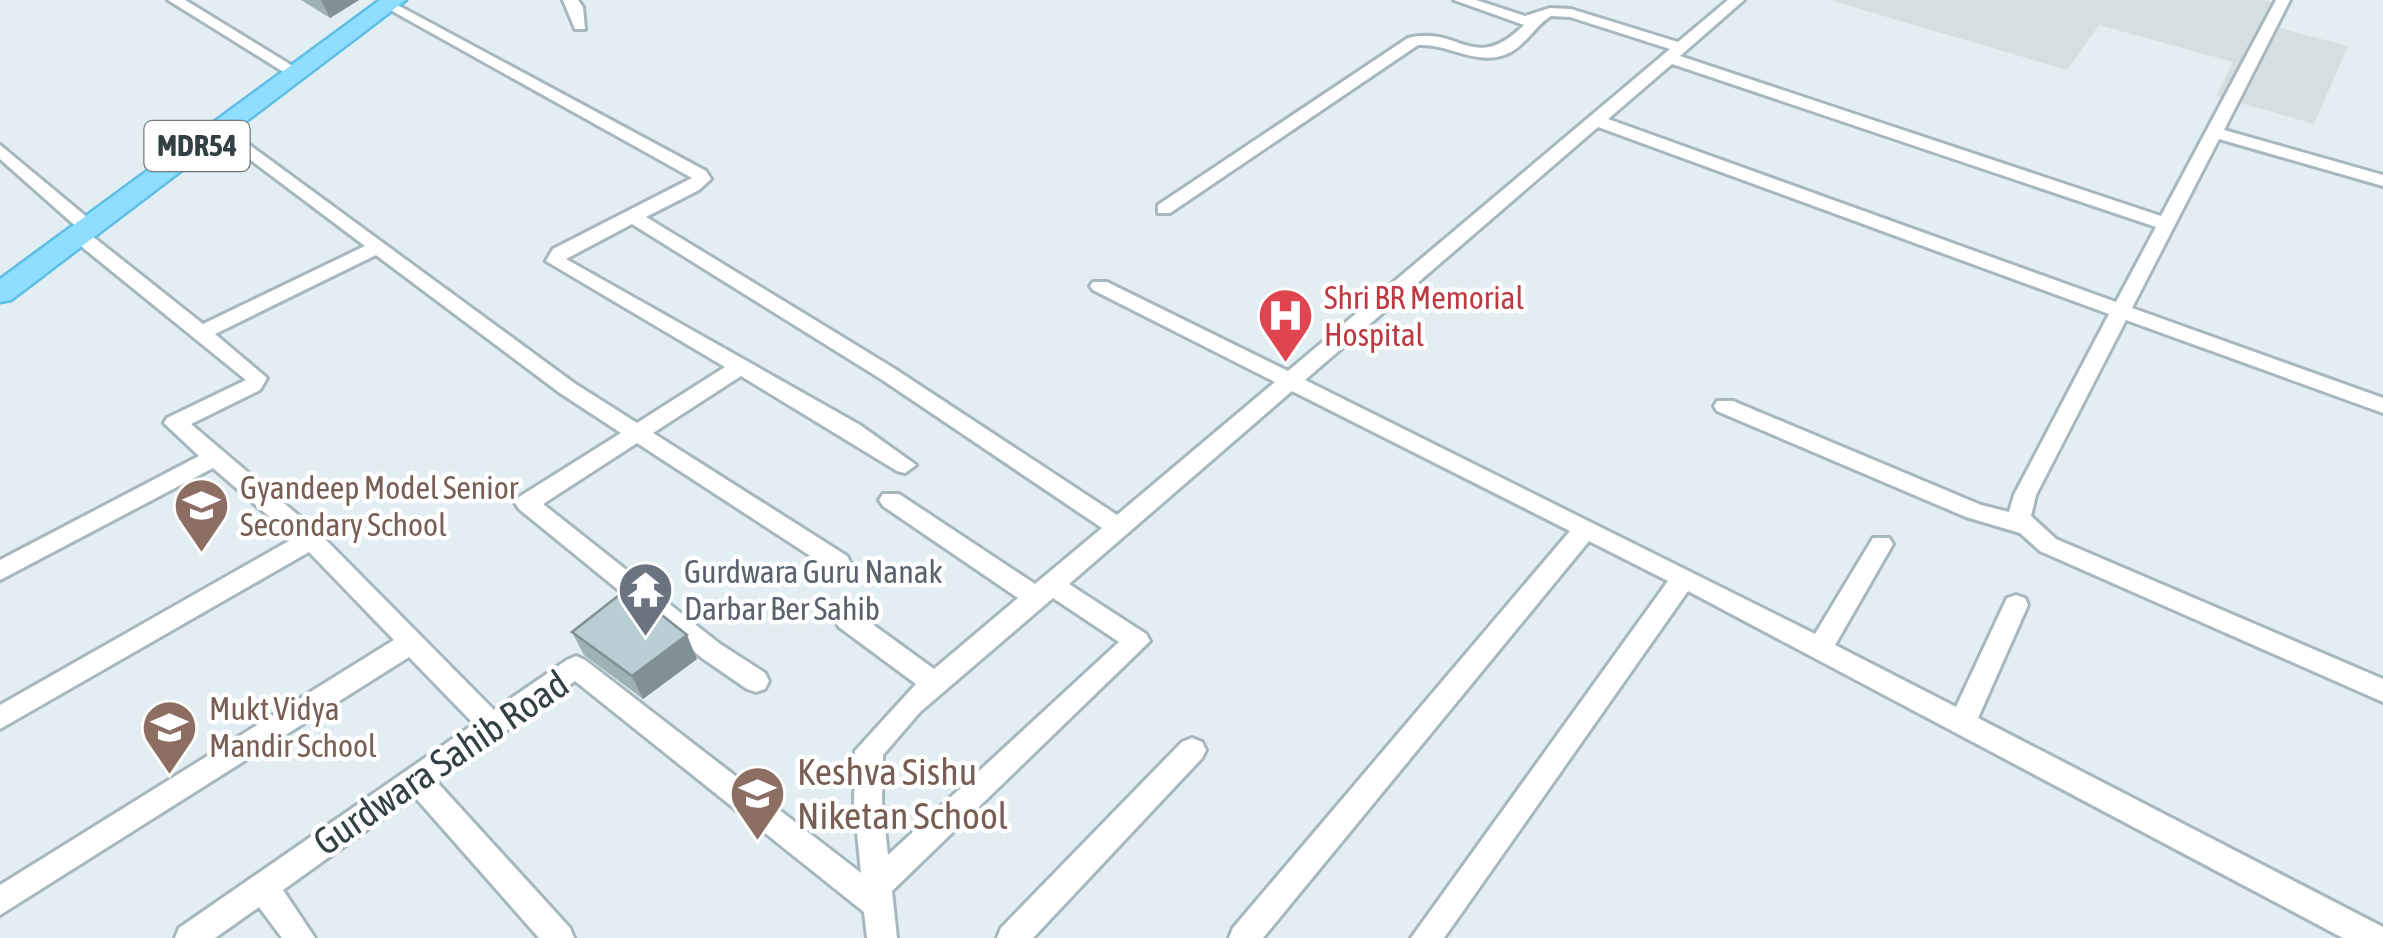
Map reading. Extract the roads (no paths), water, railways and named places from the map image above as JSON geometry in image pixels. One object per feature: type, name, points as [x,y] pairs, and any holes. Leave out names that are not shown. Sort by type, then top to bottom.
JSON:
[{"type":"main road","name":"MDR54","points":[[0,293],[392,2]]},
{"type":"street","points":[[175,0],[296,73]]},
{"type":"street","points":[[570,0],[576,7],[580,26]]},
{"type":"street","points":[[1460,0],[1517,19],[1538,20]]},
{"type":"street","points":[[882,938],[876,895],[869,751],[934,684],[1737,0]]},
{"type":"street","points":[[2024,525],[2019,509],[2283,0]]},
{"type":"street","points":[[392,2],[700,175],[702,179],[693,186],[560,253],[555,261],[852,430],[905,465]]},
{"type":"street","points":[[1164,210],[1413,41],[1437,41],[1490,56],[1504,51],[1550,12],[1564,12],[2166,224]]},
{"type":"street","points":[[1597,120],[2383,406]]},
{"type":"street","points":[[220,129],[567,388],[838,562]]},
{"type":"street","points":[[2214,132],[2383,181]]},
{"type":"street","points":[[0,150],[83,230],[257,381],[176,423],[311,540],[493,726]]},
{"type":"street","points":[[633,217],[888,374],[1120,528]]},
{"type":"street","points":[[201,333],[379,246]]},
{"type":"street","points":[[1100,286],[1684,578],[2373,938]]},
{"type":"street","points":[[738,368],[527,503],[756,682]]},
{"type":"street","points":[[1725,406],[1974,511],[2024,525],[2048,545],[2383,691]]},
{"type":"street","points":[[0,570],[218,456]]},
{"type":"street","points":[[876,895],[1137,641],[891,500]]},
{"type":"street","points":[[1244,938],[1586,528]]},
{"type":"street","points":[[0,718],[311,540]]},
{"type":"street","points":[[1820,648],[1881,544]]},
{"type":"street","points":[[1426,938],[1684,578]]},
{"type":"street","points":[[1963,721],[2016,606]]},
{"type":"street","points":[[848,620],[934,684]]},
{"type":"street","points":[[0,901],[412,642]]},
{"type":"street","name":"Gurdwara Sahib Road","points":[[190,938],[576,667],[876,895]]},
{"type":"street","points":[[1012,938],[1192,750]]},
{"type":"street","points":[[416,779],[559,938]]},
{"type":"street","points":[[262,886],[300,938]]},
{"type":"place","name":"Shri BR Memorial Hospital","points":[[1285,365]]},
{"type":"place","name":"Gyandeep Model Senior Secondary School","points":[[201,555]]},
{"type":"place","name":"Gurdwara Guru Nanak Darbar Ber Sahib","points":[[645,639]]},
{"type":"place","name":"Mukt Vidya Mandir School","points":[[170,776]]},
{"type":"place","name":"Keshva Sishu Niketan School","points":[[758,843]]}]
